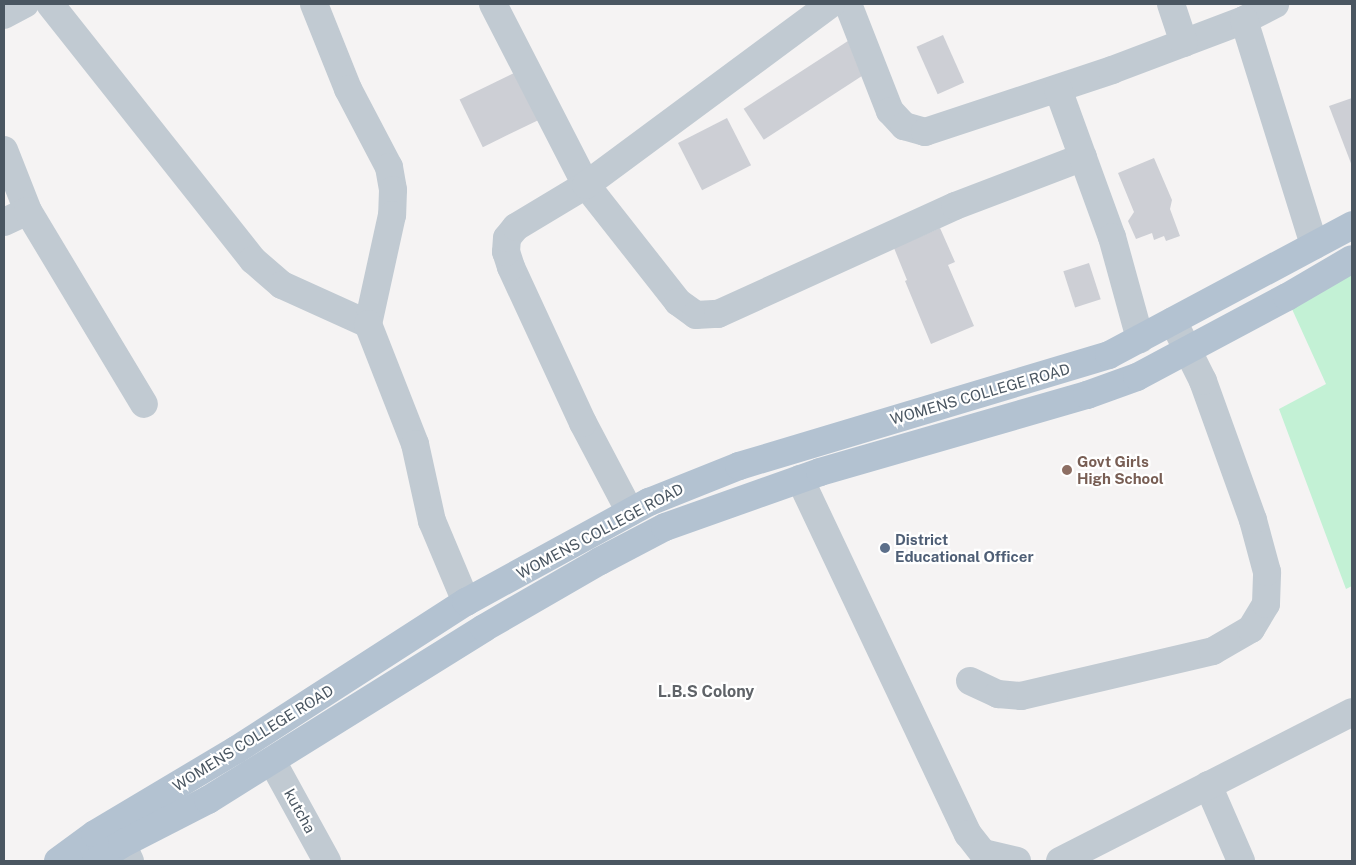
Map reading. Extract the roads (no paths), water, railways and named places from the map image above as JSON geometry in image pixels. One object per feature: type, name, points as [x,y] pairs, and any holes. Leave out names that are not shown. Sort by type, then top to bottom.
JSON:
[{"type":"main road","name":"WOMENS COLLEGE ROAD","points":[[58,861],[95,834],[236,750],[466,602],[630,512],[692,483],[739,466],[1109,355],[1352,225]]},
{"type":"main road","name":"WOMENS COLLEGE ROAD","points":[[96,861],[126,853],[446,652],[600,561],[665,527],[800,479],[1087,395],[1137,377],[1352,259]]},
{"type":"street","points":[[4,15],[25,4]]},
{"type":"street","points":[[50,4],[253,260],[282,285],[368,324]]},
{"type":"street","points":[[314,4],[348,89],[389,167],[393,190],[392,215],[368,324],[415,444],[432,521],[466,602]]},
{"type":"street","points":[[492,4],[586,185],[678,302],[696,315],[718,314],[954,206],[1083,157]]},
{"type":"street","points":[[630,512],[583,423],[511,267],[506,252],[507,238],[516,227],[586,185],[831,4]]},
{"type":"street","points":[[848,4],[890,111],[904,126],[925,132],[1058,88],[1184,43],[1244,20],[1275,4]]},
{"type":"street","points":[[1171,4],[1184,43]]},
{"type":"street","points":[[1244,20],[1314,245]]},
{"type":"street","points":[[1058,88],[1112,237],[1140,339]]},
{"type":"street","points":[[4,150],[28,211],[144,404]]},
{"type":"street","points":[[4,222],[28,211]]},
{"type":"street","points":[[970,681],[998,694],[1021,696],[1213,651],[1251,629],[1266,604],[1267,572],[1253,520],[1222,430],[1188,350],[1173,321]]},
{"type":"street","points":[[800,479],[968,834],[983,853],[1017,861]]},
{"type":"street","points":[[429,625],[446,652]]},
{"type":"street","points":[[1060,861],[1352,712]]},
{"type":"street","name":"kutcha","points":[[272,760],[327,861]]},
{"type":"street","points":[[1208,785],[1241,861]]},
{"type":"place","name":"Govt Girls High School","points":[[1067,470]]},
{"type":"place","name":"District Educational Officer","points":[[885,548]]},
{"type":"district","name":"L.B.S Colony","points":[[706,692]]}]
